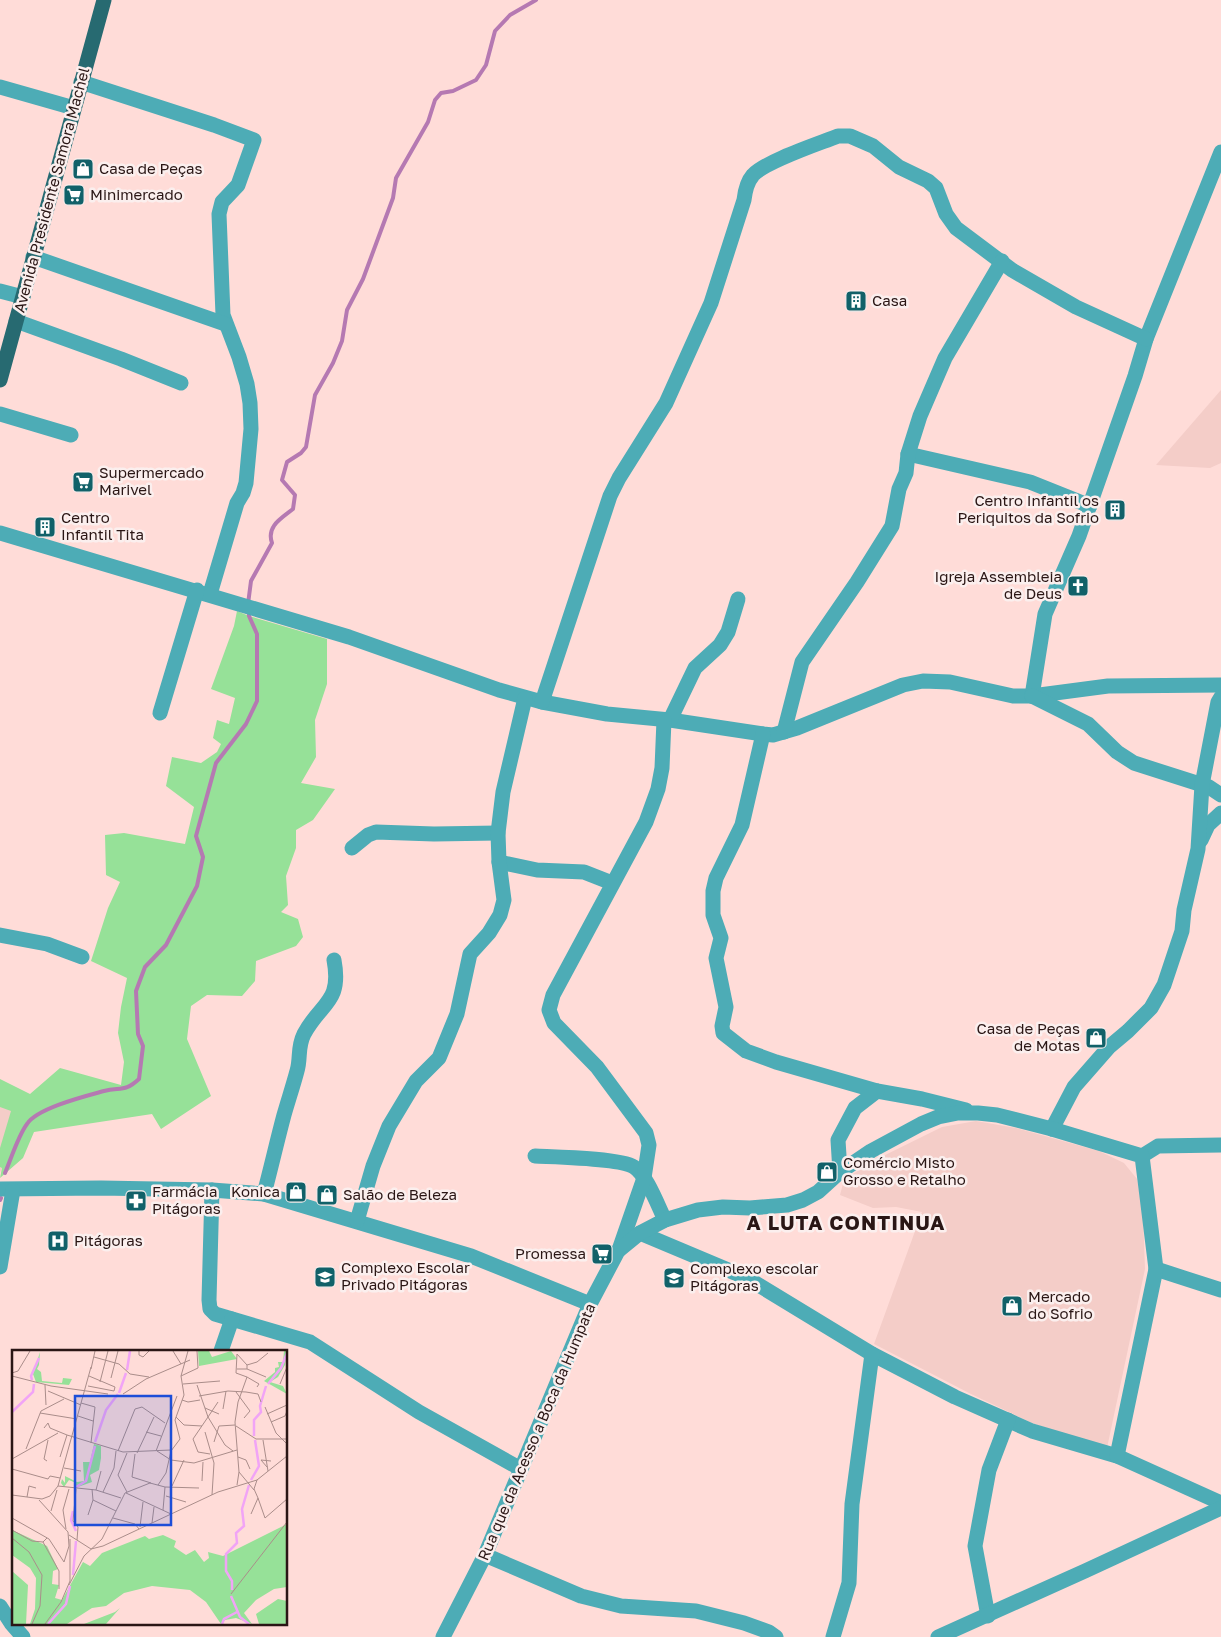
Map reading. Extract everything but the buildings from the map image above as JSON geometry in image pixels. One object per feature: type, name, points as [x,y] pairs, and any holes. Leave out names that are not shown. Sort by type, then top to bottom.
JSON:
[{"type":"main road","name":"Avenida Presidente Samora Machel","points":[[0,380],[104,0]]},
{"type":"street","points":[[81,82],[214,125],[254,140],[238,185],[222,202],[219,214],[223,315],[239,358],[250,403],[251,429],[246,483],[244,493],[237,502],[160,713]]},
{"type":"street","points":[[0,87],[74,108]]},
{"type":"street","points":[[542,702],[610,496],[619,478],[666,404],[711,303],[744,200],[746,188],[753,175],[766,165],[838,136],[850,136],[873,146],[899,167],[928,181],[936,188],[946,214],[956,228],[1012,270],[1076,307],[1146,340]]},
{"type":"street","points":[[1032,696],[1045,614],[1079,536],[1146,340],[1221,152]]},
{"type":"street","points":[[33,258],[225,324]]},
{"type":"street","points":[[784,732],[802,662],[857,582],[892,526],[899,489],[906,474],[908,454],[920,416],[945,358],[1002,261]]},
{"type":"street","points":[[0,292],[22,297]]},
{"type":"street","points":[[16,321],[181,382]]},
{"type":"street","points":[[0,414],[71,436]]},
{"type":"street","points":[[908,454],[1030,482],[1090,506]]},
{"type":"street","points":[[0,533],[350,636],[525,698],[607,714],[667,720],[763,734],[773,735],[797,728],[903,685],[923,681],[950,682],[1013,696],[1032,696],[1108,686],[1221,685]]},
{"type":"street","points":[[618,1251],[644,1178],[649,1145],[646,1134],[597,1066],[554,1023],[549,1010],[553,995],[646,822],[658,789],[667,720],[695,668],[720,645],[728,632],[738,600]]},
{"type":"street","points":[[1032,696],[1088,724],[1116,752],[1134,763],[1202,785],[1217,791],[1221,795]]},
{"type":"street","points":[[1198,849],[1202,785],[1218,702],[1221,697]]},
{"type":"street","points":[[357,1221],[373,1166],[389,1126],[416,1081],[439,1058],[457,1014],[470,954],[489,933],[500,915],[504,900],[499,862],[498,832],[503,792],[525,698]]},
{"type":"street","points":[[763,734],[742,825],[716,878],[713,891],[713,914],[721,938],[716,958],[726,1007],[722,1026],[723,1033],[746,1051],[776,1062],[877,1091],[922,1099],[978,1113],[997,1115],[1052,1129],[1142,1156],[1158,1146],[1221,1145]]},
{"type":"street","points":[[1052,1129],[1074,1087],[1109,1047],[1128,1032],[1151,1008],[1164,985],[1182,931],[1184,910],[1202,836],[1208,825],[1221,813]]},
{"type":"street","points":[[352,848],[368,835],[376,832],[434,834],[498,832]]},
{"type":"street","points":[[499,862],[537,870],[584,872],[612,883]]},
{"type":"street","points":[[0,935],[47,944],[82,957]]},
{"type":"street","points":[[264,1194],[284,1114],[298,1070],[299,1047],[309,1026],[331,999],[335,989],[337,977],[334,960]]},
{"type":"street","points":[[840,1172],[838,1140],[855,1108],[877,1091]]},
{"type":"street","name":"Rua que da Acesso a Boca da Humpata","points":[[443,1637],[485,1555],[590,1304],[618,1251],[640,1233],[665,1220],[698,1210],[723,1207],[750,1208],[787,1205],[803,1200],[818,1192],[840,1172],[871,1151],[921,1124],[938,1117],[958,1113],[978,1113]]},
{"type":"street","points":[[535,1156],[591,1159],[634,1167],[644,1178],[665,1220]]},
{"type":"street","points":[[1117,1456],[1156,1269],[1142,1156]]},
{"type":"street","points":[[0,1267],[7,1189],[212,1190],[264,1194],[357,1221],[471,1256],[590,1304]]},
{"type":"street","points":[[212,1190],[209,1300],[210,1309],[215,1314],[310,1342],[419,1412],[521,1470]]},
{"type":"street","points":[[640,1233],[747,1278],[872,1354],[955,1397],[1032,1431],[1117,1456],[1221,1503]]},
{"type":"street","points":[[1156,1269],[1221,1290]]},
{"type":"street","points":[[221,1350],[232,1319]]},
{"type":"street","points":[[833,1637],[849,1583],[852,1504],[872,1354]]},
{"type":"street","points":[[988,1616],[975,1546],[989,1470],[1008,1420]]},
{"type":"street","points":[[938,1637],[988,1616],[1221,1508]]},
{"type":"street","points":[[485,1555],[581,1596],[621,1606],[696,1611],[744,1623],[770,1632],[776,1637]]},
{"type":"street","points":[[0,1606],[23,1637]]},
{"type":"shaded area","points":[[1221,390],[1221,463],[1210,468],[1156,465]]},
{"type":"shaded area","points":[[0,1098],[25,1107],[0,1173]]},
{"type":"shaded area","name":"Mercado do Sofrio","points":[[976,1121],[1016,1128],[1099,1151],[1124,1163],[1137,1179],[1143,1215],[1145,1269],[1107,1448],[1032,1423],[874,1344],[922,1212],[896,1207],[873,1208],[840,1195],[844,1180],[873,1161],[942,1127]]},
{"type":"green space","points":[[237,611],[327,639],[327,684],[315,720],[316,757],[301,783],[335,789],[313,820],[296,830],[296,848],[286,876],[288,905],[281,912],[298,919],[303,937],[296,946],[256,961],[255,981],[242,996],[207,995],[191,1006],[187,1039],[211,1096],[161,1129],[152,1114],[34,1132],[23,1158],[0,1178],[2,1168],[0,1167],[0,1148],[11,1111],[0,1107],[0,1079],[30,1094],[60,1068],[121,1085],[124,1062],[118,1033],[127,978],[91,961],[108,908],[120,882],[106,875],[105,835],[124,833],[185,844],[194,807],[166,786],[172,757],[201,763],[217,752],[221,744],[213,738],[217,720],[229,724],[235,698],[211,689],[234,626]]},
{"type":"waterway","points":[[248,604],[251,581],[272,543],[271,532],[273,527],[293,509],[295,495],[282,480],[287,462],[301,453],[306,447],[315,395],[333,363],[342,341],[347,310],[363,279],[393,198],[396,178],[428,122],[435,100],[441,93],[453,91],[476,80],[486,65],[495,31],[510,15],[536,0]]},
{"type":"waterway","points":[[5,1173],[21,1135],[32,1118],[74,1099],[126,1087],[139,1079],[143,1046],[138,1034],[136,991],[145,967],[166,945],[197,886],[203,857],[196,836],[216,763],[246,724],[257,701],[257,634],[249,616],[249,611]]},
{"type":"place","name":"Casa de Peças","points":[[83,169]]},
{"type":"place","name":"Minimercado","points":[[74,195]]},
{"type":"place","name":"Casa","points":[[856,301]]},
{"type":"place","name":"Supermercado Marivel","points":[[83,482]]},
{"type":"place","name":"Centro Infantil os Periquitos da Sofrio","points":[[1115,510]]},
{"type":"place","name":"Centro Infantil Tita","points":[[45,527]]},
{"type":"place","name":"Igreja Assembleia de Deus","points":[[1078,586]]},
{"type":"place","name":"Casa de Peças de Motas","points":[[1096,1038]]},
{"type":"place","name":"Comércio Misto Grosso e Retalho","points":[[827,1172]]},
{"type":"place","name":"Konica","points":[[296,1192]]},
{"type":"place","name":"Salão de Beleza","points":[[327,1195]]},
{"type":"place","name":"Farmácia Pitágoras","points":[[136,1201]]},
{"type":"place","name":"Pitágoras","points":[[58,1241]]},
{"type":"place","name":"Promessa","points":[[602,1254]]},
{"type":"place","name":"Complexo Escolar Privado Pitágoras","points":[[325,1277]]},
{"type":"place","name":"Complexo escolar Pitágoras","points":[[674,1278]]},
{"type":"place","name":"Mercado do Sofrio","points":[[1012,1306]]},
{"type":"district","name":"A LUTA CONTINUA","points":[[846,1223]]}]
